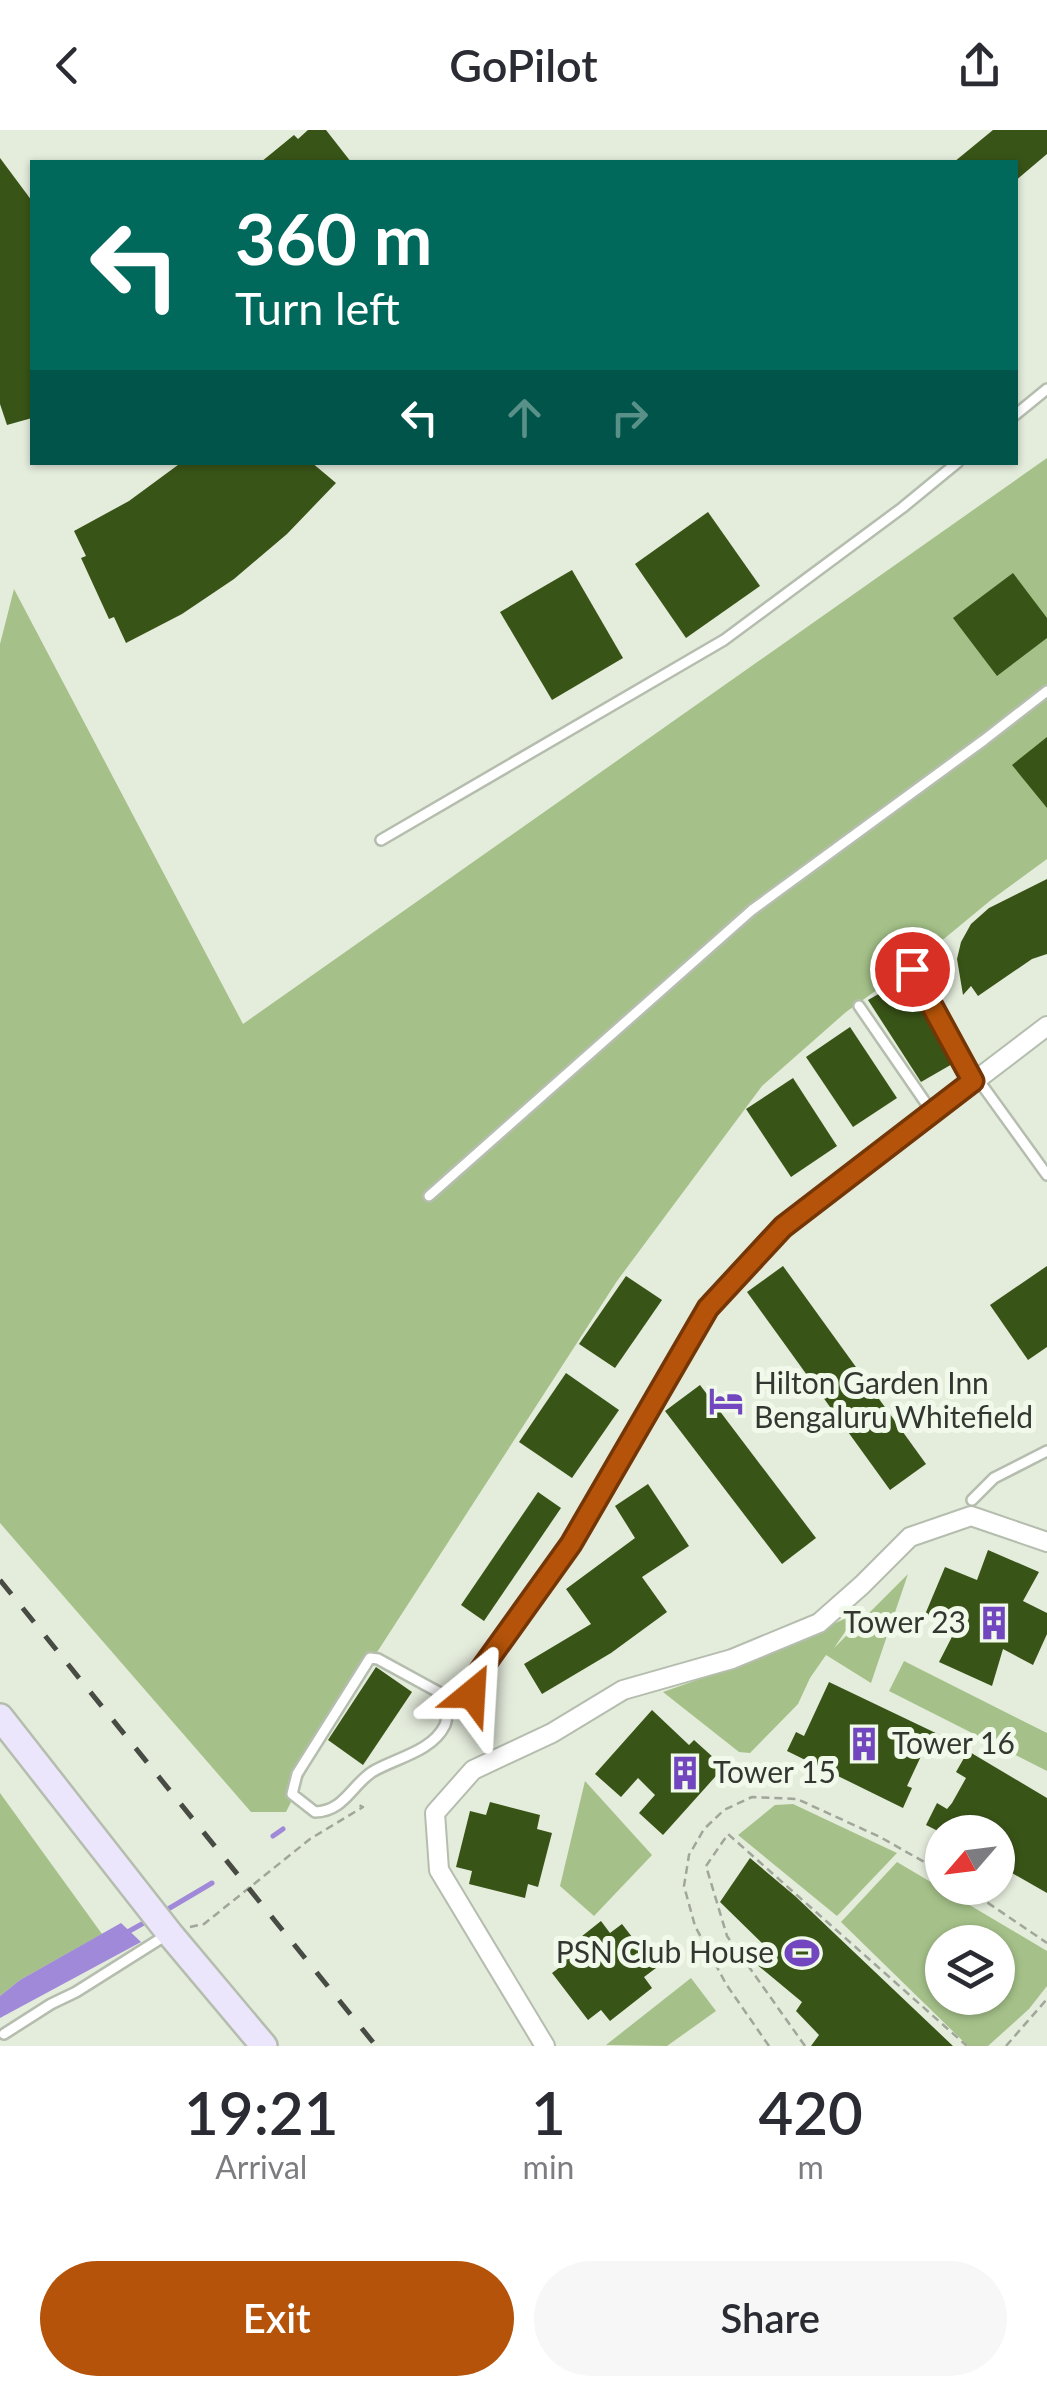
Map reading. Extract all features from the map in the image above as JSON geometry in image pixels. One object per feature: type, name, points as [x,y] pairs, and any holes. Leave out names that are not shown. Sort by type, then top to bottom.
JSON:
[{"type":"street","points":[[473,1691],[475,1678],[571,1544],[708,1308],[783,1227],[1047,1026]]},
{"type":"street","points":[[545,2046],[438,1870],[435,1814],[473,1770],[552,1733],[623,1690],[732,1658],[820,1623],[910,1538],[971,1516],[1047,1542]]},
{"type":"street","points":[[0,1718],[264,2046]]},
{"type":"lane","points":[[1018,413],[1047,389]]},
{"type":"lane","points":[[381,840],[724,640],[954,465]]},
{"type":"lane","points":[[429,1196],[752,910],[1047,691]]},
{"type":"lane","points":[[912,969],[975,1079],[1047,1175]]},
{"type":"lane","points":[[859,1006],[932,1112]]},
{"type":"lane","points":[[972,1500],[994,1478],[1047,1451]]},
{"type":"lane","points":[[442,1694],[445,1724],[430,1743],[370,1774],[347,1798],[328,1810],[316,1812],[292,1794],[297,1774],[370,1658],[442,1694],[473,1691]]},
{"type":"lane","points":[[4,2034],[161,1922]]},
{"type":"path","points":[[769,2046],[718,1970],[696,1926],[684,1886],[689,1854],[704,1829],[724,1810],[752,1797],[797,1798],[925,1862]]},
{"type":"path","points":[[204,1924],[310,1839],[363,1807],[347,1798]]},
{"type":"path","points":[[805,2046],[727,1936],[706,1866],[728,1834],[967,2046]]},
{"type":"path","points":[[991,1905],[1047,1943]]},
{"type":"path","points":[[1006,2046],[1047,1999]]},
{"type":"green space","points":[[1047,458],[1047,859],[846,1012],[762,1086],[617,1281],[328,1728],[286,1812],[251,1812],[0,1523],[0,644],[14,589],[243,1024]]},
{"type":"green space","points":[[908,1574],[871,1683],[826,1655],[798,1704],[750,1753],[739,1752],[663,1692],[737,1666],[858,1613],[834,1648]]},
{"type":"green space","points":[[904,1661],[1047,1733],[1047,1771],[889,1691]]},
{"type":"green space","points":[[585,1781],[652,1855],[594,1916],[560,1886]]},
{"type":"green space","points":[[0,1793],[102,1934],[20,1980],[0,1996]]},
{"type":"green space","points":[[793,1804],[897,1853],[837,1916],[738,1835],[775,1805]]},
{"type":"green space","points":[[897,1862],[925,1879],[925,1905],[969,1905],[1003,1925],[925,1925],[925,2004],[841,1922]]},
{"type":"green space","points":[[1015,1932],[1047,1951],[1047,1986],[1029,2009],[988,2046],[968,2046],[936,2015],[1015,2015]]},
{"type":"green space","points":[[691,1978],[716,2011],[667,2046],[606,2045]]},
{"type":"shaded area","points":[[121,1923],[141,1942],[0,2018],[0,1996],[20,1980]]},
{"type":"building","points":[[308,130],[326,130],[349,160],[263,160],[294,135],[298,139]]},
{"type":"building","points":[[993,130],[1047,130],[1047,154],[1018,178],[1018,160],[956,160]]},
{"type":"building","points":[[0,158],[30,198],[30,419],[7,425],[0,404]]},
{"type":"building","points":[[178,465],[315,465],[336,483],[287,534],[234,579],[182,614],[126,643],[114,617],[109,619],[81,558],[86,556],[74,531],[129,501]]},
{"type":"building","points":[[708,512],[760,586],[686,638],[635,564]]},
{"type":"building","points":[[572,570],[623,658],[552,700],[500,612]]},
{"type":"building","points":[[1013,573],[1047,618],[1047,638],[997,676],[953,618]]},
{"type":"building","points":[[1047,737],[1047,808],[1012,765]]},
{"type":"building","points":[[1047,879],[1047,954],[1032,959],[978,996],[971,986],[963,995],[957,959],[971,924],[989,908]]},
{"type":"building","points":[[907,978],[954,1063],[921,1082],[868,1000]]},
{"type":"building","points":[[850,1027],[897,1098],[853,1127],[806,1057]]},
{"type":"building","points":[[793,1078],[837,1146],[791,1177],[746,1109]]},
{"type":"building","points":[[783,1266],[926,1464],[890,1490],[747,1292]]},
{"type":"building","points":[[1047,1266],[1047,1347],[1028,1360],[990,1305]]},
{"type":"building","points":[[626,1276],[662,1300],[615,1368],[579,1344]]},
{"type":"building","points":[[566,1373],[619,1410],[572,1478],[519,1442]]},
{"type":"building","points":[[700,1385],[816,1538],[782,1564],[665,1411]]},
{"type":"building","points":[[648,1484],[689,1546],[642,1577],[667,1612],[611,1653],[542,1694],[524,1664],[591,1624],[566,1589],[635,1538],[615,1506]]},
{"type":"building","points":[[538,1492],[561,1508],[484,1621],[461,1605]]},
{"type":"building","name":"Tower 23","points":[[988,1550],[1039,1572],[1023,1601],[1047,1613],[1047,1634],[1033,1665],[1003,1649],[992,1686],[939,1662],[956,1629],[924,1617],[945,1567],[977,1580]]},
{"type":"building","points":[[376,1667],[412,1692],[363,1765],[328,1740]]},
{"type":"building","name":"Tower 16","points":[[829,1682],[942,1736],[932,1759],[922,1754],[907,1786],[912,1788],[903,1808],[787,1751],[796,1732],[804,1736]]},
{"type":"building","name":"Tower 15","points":[[652,1710],[689,1745],[694,1740],[724,1767],[663,1835],[639,1813],[655,1795],[638,1778],[621,1797],[595,1774]]},
{"type":"building","points":[[968,1751],[1047,1798],[1047,1893],[1015,1875],[1015,1815],[931,1815],[937,1803],[947,1809],[952,1803],[966,1778],[956,1772]]},
{"type":"building","points":[[490,1802],[540,1815],[537,1829],[552,1833],[538,1887],[528,1884],[525,1898],[469,1884],[472,1871],[456,1867],[470,1811],[486,1815]]},
{"type":"building","name":"PSN Club House","points":[[750,1858],[953,2046],[811,2046],[819,2035],[796,2011],[802,2002],[755,1963],[766,1947],[720,1902]]},
{"type":"building","points":[[601,1921],[610,1933],[622,1924],[656,1968],[644,1977],[652,1988],[610,2021],[601,2010],[588,2020],[552,1973],[564,1964],[557,1956]]},
{"type":"waterway","points":[[273,1836],[283,1829]]},
{"type":"waterway","points":[[163,1912],[212,1883]]},
{"type":"waterway","points":[[124,1934],[149,1920]]},
{"type":"railway","points":[[0,1580],[376,2046]]},
{"type":"place","name":"Hilton Garden Inn Bengaluru Whitefield","points":[[726,1401]]},
{"type":"place","name":"Tower 23","points":[[994,1623]]},
{"type":"place","name":"Tower 16","points":[[864,1744]]},
{"type":"place","name":"Tower 15","points":[[685,1773]]},
{"type":"place","name":"PSN Club House","points":[[802,1953]]},
{"type":"route","points":[[472,1694],[475,1678],[571,1544],[708,1308],[783,1227],[973,1081],[912,969]]}]
